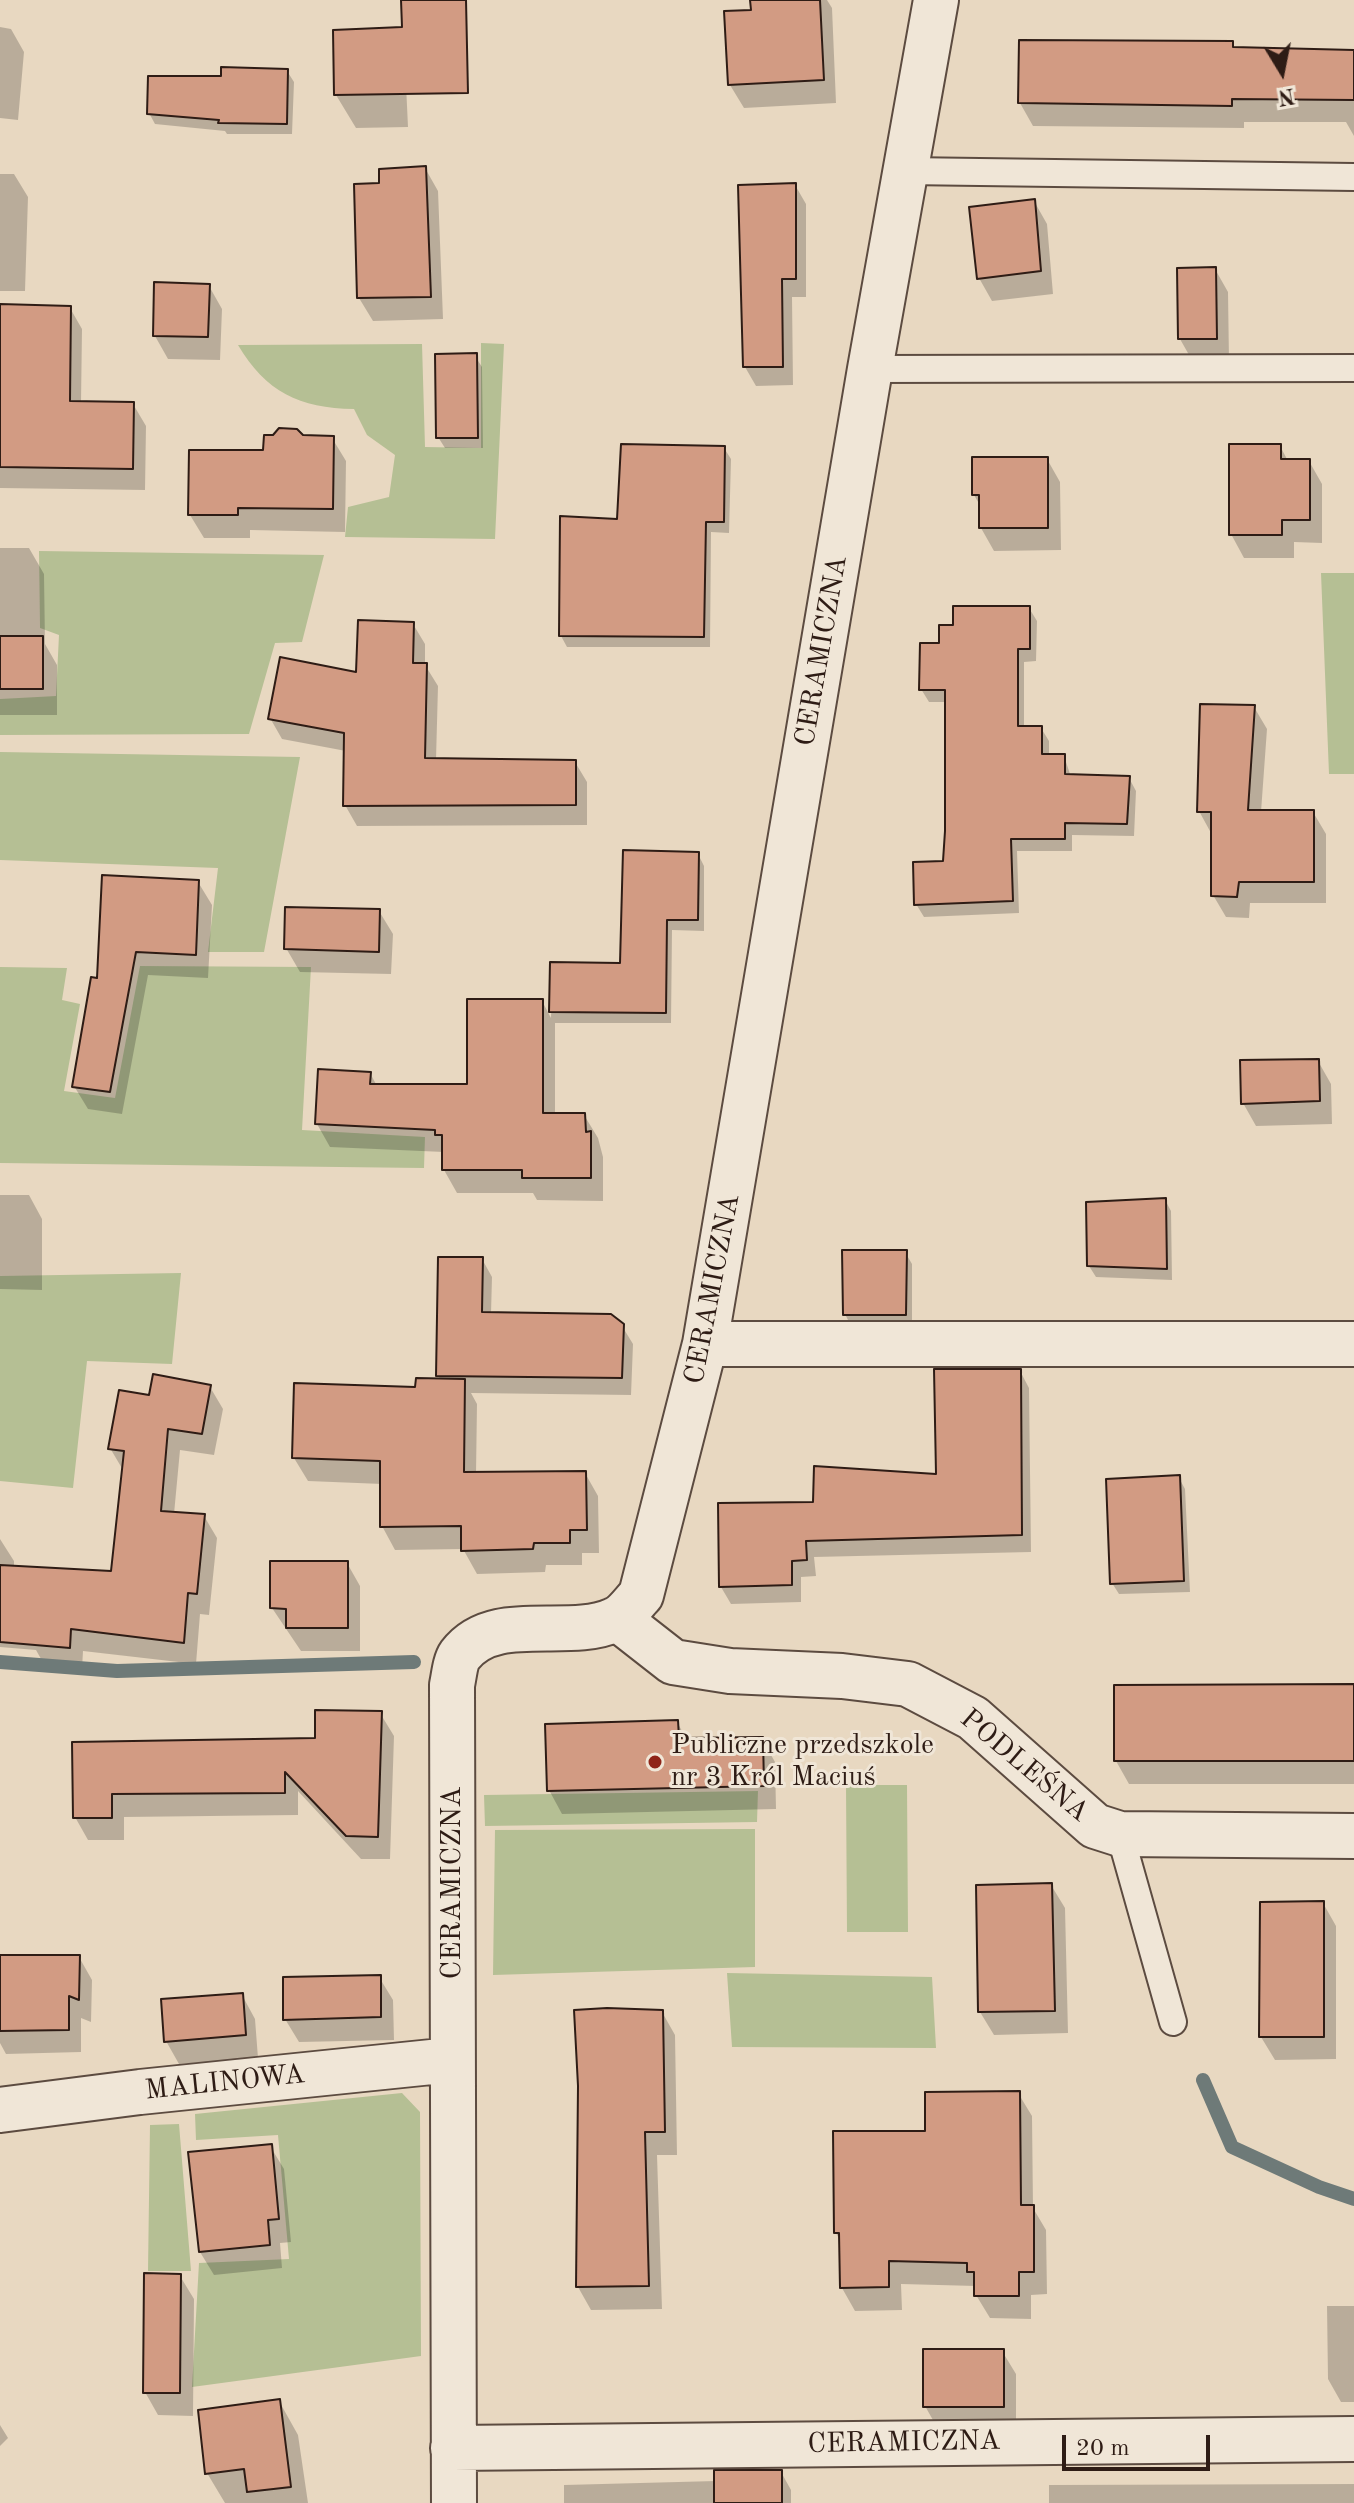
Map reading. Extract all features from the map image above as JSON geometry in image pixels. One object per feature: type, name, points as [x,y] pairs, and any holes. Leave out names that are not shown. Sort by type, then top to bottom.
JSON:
[{"type":"street","name":"CERAMICZNA","points":[[454,2503],[451,2060],[455,1815],[452,1685],[458,1657],[477,1638],[504,1631],[597,1627],[618,1619],[641,1595],[705,1344],[870,369],[936,0]]},
{"type":"street","points":[[705,1344],[1354,1344]]},
{"type":"street","name":"PODLEŚNA","points":[[618,1619],[673,1662],[730,1671],[842,1676],[908,1684],[973,1718],[1095,1826],[1120,1834],[1354,1836]]},
{"type":"street","name":"MALINOWA","points":[[0,2110],[140,2092],[451,2060]]},
{"type":"street","name":"CERAMICZNA","points":[[453,2448],[1354,2439]]},
{"type":"lane","points":[[905,171],[1354,177]]},
{"type":"lane","points":[[870,369],[1354,368]]},
{"type":"lane","points":[[1120,1834],[1173,2022]]},
{"type":"green space","points":[[481,343],[504,344],[495,539],[345,537],[348,507],[389,497],[395,455],[367,435],[354,409],[317,405],[286,394],[260,375],[238,345],[422,344],[425,447],[481,448]]},
{"type":"green space","points":[[39,551],[324,555],[302,642],[275,643],[249,734],[0,735],[0,699],[56,696],[59,635],[40,628]]},
{"type":"green space","points":[[1321,573],[1354,573],[1354,774],[1329,774]]},
{"type":"green space","points":[[0,752],[300,757],[264,952],[208,952],[218,868],[0,860]]},
{"type":"green space","points":[[140,966],[311,967],[302,1130],[425,1137],[424,1168],[0,1163],[0,967],[67,968],[62,1000],[80,1004],[64,1091],[115,1098]]},
{"type":"green space","points":[[181,1273],[172,1364],[87,1361],[73,1488],[0,1481],[0,1276]]},
{"type":"green space","points":[[846,1785],[907,1785],[908,1932],[847,1932]]},
{"type":"green space","points":[[758,1791],[757,1822],[485,1826],[484,1795]]},
{"type":"green space","points":[[755,1829],[755,1967],[493,1975],[495,1830]]},
{"type":"green space","points":[[727,1973],[932,1977],[936,2048],[732,2047]]},
{"type":"green space","points":[[402,2093],[420,2112],[421,2356],[192,2387],[199,2263],[289,2259],[278,2135],[196,2140],[195,2114]]},
{"type":"green space","points":[[179,2124],[191,2271],[148,2271],[150,2125]]},
{"type":"building","points":[[401,0],[466,0],[468,93],[334,95],[333,30],[402,27]]},
{"type":"building","points":[[750,0],[820,0],[824,80],[728,85],[724,11],[751,10]]},
{"type":"building","points":[[1019,40],[1233,41],[1233,47],[1354,50],[1354,100],[1232,99],[1232,106],[1018,103]]},
{"type":"building","points":[[221,67],[288,69],[287,124],[218,123],[219,120],[147,114],[148,76],[221,76]]},
{"type":"building","points":[[426,166],[431,297],[357,298],[354,184],[379,183],[379,169]]},
{"type":"building","points":[[796,183],[796,279],[782,279],[783,367],[743,367],[738,185]]},
{"type":"building","points":[[1035,199],[1041,271],[977,279],[969,207]]},
{"type":"building","points":[[1216,267],[1217,339],[1178,339],[1177,268]]},
{"type":"building","points":[[154,282],[210,284],[208,337],[153,336]]},
{"type":"building","points":[[0,304],[71,306],[70,401],[134,402],[133,469],[0,467]]},
{"type":"building","points":[[477,353],[478,438],[436,438],[435,354]]},
{"type":"building","points":[[279,428],[297,429],[303,435],[334,436],[333,509],[238,508],[238,515],[188,515],[189,450],[263,450],[264,435],[273,435]]},
{"type":"building","points":[[621,444],[725,446],[724,522],[706,522],[704,637],[559,636],[560,516],[617,519]]},
{"type":"building","points":[[1229,444],[1281,444],[1281,459],[1310,459],[1310,520],[1282,520],[1282,535],[1229,535]]},
{"type":"building","points":[[972,457],[1048,457],[1048,528],[979,528],[979,495],[972,495]]},
{"type":"building","points":[[953,606],[1030,606],[1030,649],[1018,649],[1018,726],[1042,726],[1042,754],[1065,754],[1065,774],[1130,776],[1127,824],[1065,823],[1065,839],[1011,839],[1013,901],[914,905],[913,862],[943,861],[945,831],[945,690],[919,690],[920,643],[939,643],[939,625],[953,625]]},
{"type":"building","points":[[358,620],[414,622],[413,663],[427,663],[425,758],[576,760],[576,805],[343,806],[344,733],[268,719],[280,657],[356,672]]},
{"type":"building","points":[[0,636],[43,636],[43,689],[0,689]]},
{"type":"building","points":[[1200,704],[1255,705],[1248,810],[1314,810],[1314,882],[1239,882],[1237,897],[1211,896],[1211,812],[1197,812]]},
{"type":"building","points":[[623,850],[699,852],[698,920],[667,920],[666,1013],[549,1012],[550,962],[620,963]]},
{"type":"building","points":[[102,875],[199,880],[196,955],[136,952],[110,1092],[72,1087],[91,977],[97,978]]},
{"type":"building","points":[[285,907],[380,909],[379,952],[284,949]]},
{"type":"building","points":[[467,999],[543,999],[543,1113],[585,1113],[586,1132],[591,1131],[591,1178],[522,1178],[522,1170],[442,1170],[442,1135],[435,1135],[435,1130],[315,1124],[318,1069],[371,1072],[370,1084],[467,1084]]},
{"type":"building","points":[[1319,1059],[1320,1101],[1241,1104],[1240,1060]]},
{"type":"building","points":[[1166,1198],[1167,1269],[1087,1266],[1086,1202]]},
{"type":"building","points":[[842,1250],[907,1250],[906,1315],[843,1315]]},
{"type":"building","points":[[438,1257],[483,1257],[482,1312],[611,1314],[624,1324],[622,1378],[436,1376]]},
{"type":"building","points":[[934,1369],[1021,1369],[1022,1535],[806,1541],[807,1560],[792,1561],[792,1585],[719,1587],[718,1503],[813,1502],[814,1466],[936,1474]]},
{"type":"building","points":[[153,1374],[211,1385],[202,1434],[168,1429],[161,1511],[205,1514],[197,1594],[188,1593],[184,1643],[71,1629],[70,1648],[0,1642],[0,1565],[111,1571],[124,1451],[108,1449],[119,1390],[149,1395]]},
{"type":"building","points":[[416,1378],[465,1379],[464,1472],[586,1471],[587,1530],[570,1530],[570,1543],[534,1543],[533,1549],[461,1551],[461,1526],[380,1527],[380,1461],[292,1458],[294,1383],[415,1387]]},
{"type":"building","points":[[1180,1475],[1184,1581],[1110,1584],[1106,1479]]},
{"type":"building","points":[[270,1561],[348,1561],[348,1628],[286,1628],[286,1609],[270,1608]]},
{"type":"building","points":[[1354,1684],[1354,1761],[1114,1761],[1114,1685]]},
{"type":"building","points":[[315,1710],[382,1711],[378,1837],[346,1836],[285,1772],[285,1793],[112,1794],[112,1818],[73,1818],[72,1742],[315,1738]]},
{"type":"building","name":"Publiczne przedszkole nr 3 Król Maciuś","points":[[678,1720],[679,1738],[763,1737],[764,1786],[547,1791],[545,1724]]},
{"type":"building","points":[[1052,1883],[1055,2011],[978,2012],[976,1885]]},
{"type":"building","points":[[1324,1901],[1324,2037],[1259,2037],[1260,1902]]},
{"type":"building","points":[[0,1955],[80,1955],[79,2000],[69,1996],[69,2030],[0,2031]]},
{"type":"building","points":[[381,1975],[381,2017],[283,2020],[283,1977]]},
{"type":"building","points":[[243,1993],[246,2035],[164,2042],[161,1999]]},
{"type":"building","points":[[574,2010],[663,2010],[665,2132],[645,2132],[649,2286],[576,2287],[578,2086]]},
{"type":"building","points":[[1020,2091],[1021,2205],[1034,2205],[1034,2272],[1019,2272],[1019,2296],[974,2296],[974,2272],[967,2272],[967,2263],[889,2261],[889,2287],[840,2288],[839,2233],[834,2233],[833,2131],[925,2131],[925,2092]]},
{"type":"building","points":[[272,2144],[279,2219],[268,2220],[270,2245],[199,2252],[188,2152]]},
{"type":"building","points":[[144,2273],[181,2274],[180,2393],[143,2393]]},
{"type":"building","points":[[923,2349],[1004,2349],[1004,2407],[923,2407]]},
{"type":"building","points":[[280,2399],[291,2487],[247,2492],[244,2469],[205,2474],[198,2410]]},
{"type":"building","points":[[714,2470],[782,2470],[782,2503],[714,2503]]},
{"type":"waterway","points":[[0,1662],[117,1671],[414,1662]]},
{"type":"waterway","points":[[1203,2080],[1232,2147],[1319,2187],[1354,2199]]},
{"type":"place","name":"Publiczne przedszkole nr 3 Król Maciuś","points":[[655,1762]]}]
